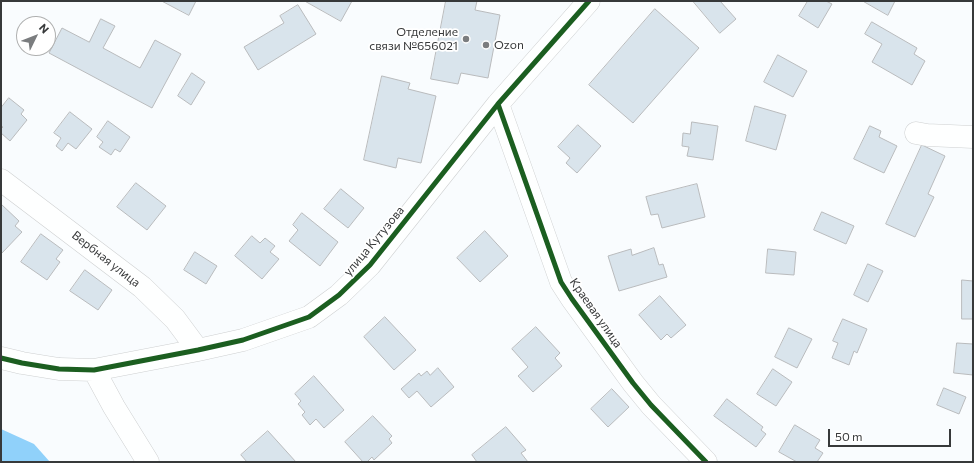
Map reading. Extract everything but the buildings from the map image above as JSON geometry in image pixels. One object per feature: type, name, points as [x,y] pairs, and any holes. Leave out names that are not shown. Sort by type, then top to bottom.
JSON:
[{"type":"street","name":"улица Кутузова","points":[[1,358],[59,369],[94,370],[243,340],[309,317],[339,295],[370,265],[498,104],[589,1]]},
{"type":"street","name":"Краевая улица","points":[[498,104],[561,282],[632,383],[706,462]]},
{"type":"street","points":[[916,133],[927,135],[973,137]]},
{"type":"street","name":"Вербная улица","points":[[1,180],[142,287],[175,319],[198,350]]},
{"type":"street","points":[[94,370],[114,407],[148,462]]},
{"type":"water","points":[[1,429],[34,444],[50,462],[1,462]]},
{"type":"cycle path","points":[[1,358],[59,369],[94,370],[243,340],[309,317],[339,295],[370,265],[498,104],[589,1]]},
{"type":"cycle path","points":[[498,104],[561,282],[633,383],[651,405],[706,462]]},
{"type":"place","name":"Отделение связи №656021","points":[[466,39]]},
{"type":"place","name":"Ozon","points":[[486,45]]}]
